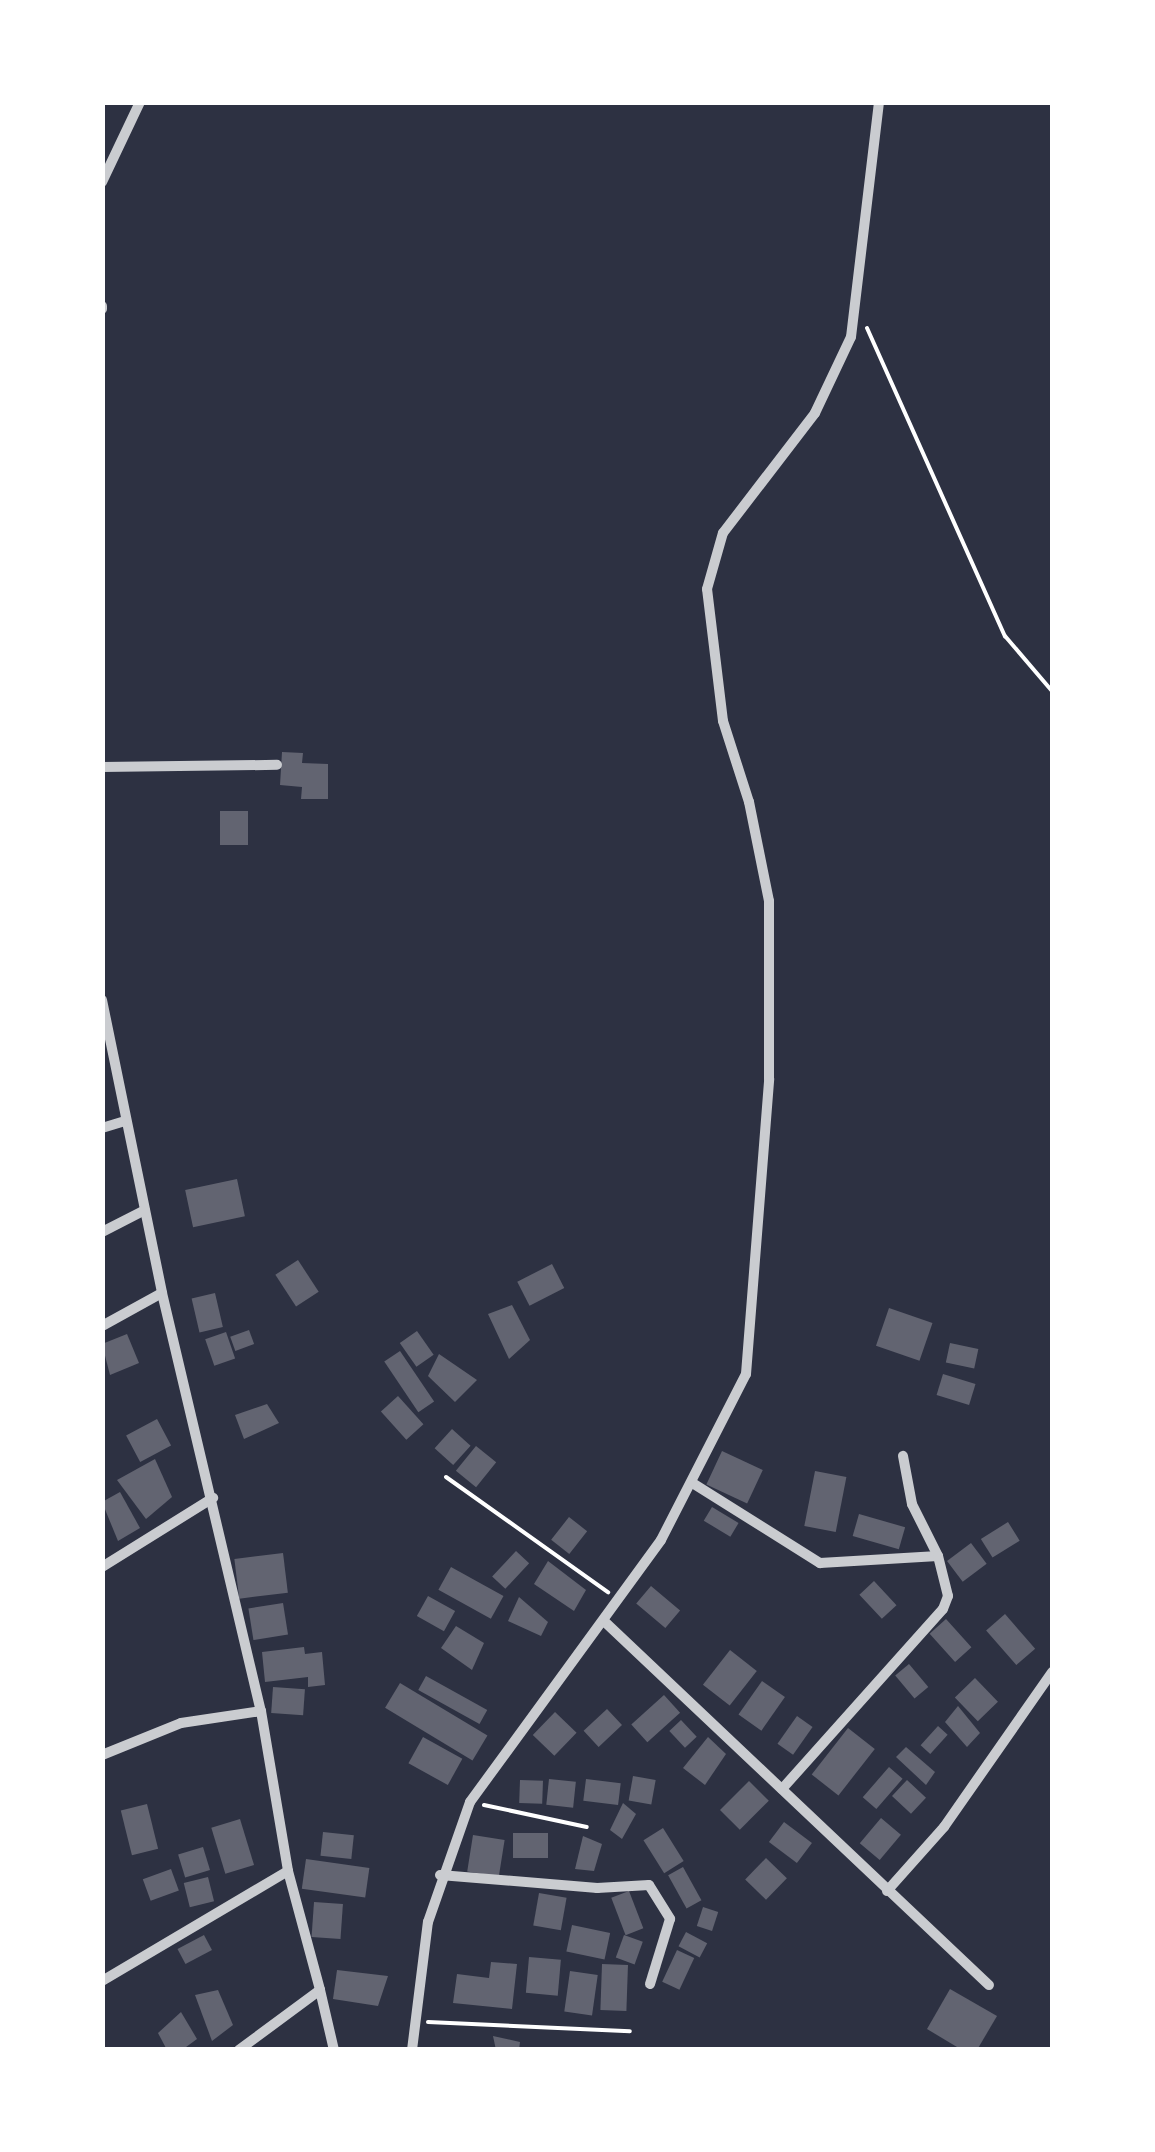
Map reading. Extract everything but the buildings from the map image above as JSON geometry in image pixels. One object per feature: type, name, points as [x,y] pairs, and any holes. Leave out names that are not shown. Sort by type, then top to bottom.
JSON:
[{"type":"street","points":[[102,182],[140,102]]},
{"type":"street","points":[[412,2050],[440,1875],[470,1802],[529,1714],[606,1623],[694,1484],[746,1374],[769,1079],[769,902],[749,802],[723,721],[707,589],[723,533],[814,413],[851,337],[858,304],[879,102]]},
{"type":"street","points":[[102,766],[278,765]]},
{"type":"street","points":[[102,1000],[162,1293],[260,1711],[288,1871],[334,2050]]},
{"type":"street","points":[[102,1128],[126,1121]]},
{"type":"street","points":[[102,1232],[145,1210]]},
{"type":"street","points":[[102,1326],[162,1293]]},
{"type":"street","points":[[782,1790],[942,1610],[948,1596],[938,1556],[912,1504],[903,1456]]},
{"type":"street","points":[[694,1484],[820,1564],[938,1556]]},
{"type":"street","points":[[102,1567],[213,1498]]},
{"type":"street","points":[[606,1623],[989,1985]]},
{"type":"street","points":[[887,1892],[944,1827],[1052,1672]]},
{"type":"street","points":[[102,1755],[181,1722],[260,1711]]},
{"type":"street","points":[[102,1981],[288,1871]]},
{"type":"street","points":[[440,1875],[597,1888],[649,1885],[670,1919],[650,1984]]},
{"type":"street","points":[[239,2050],[320,1990]]},
{"type":"path","points":[[858,304],[1005,636],[1052,691]]},
{"type":"path","points":[[446,1478],[620,1601]]},
{"type":"path","points":[[470,1802],[587,1827]]},
{"type":"path","points":[[414,2021],[630,2031]]}]
